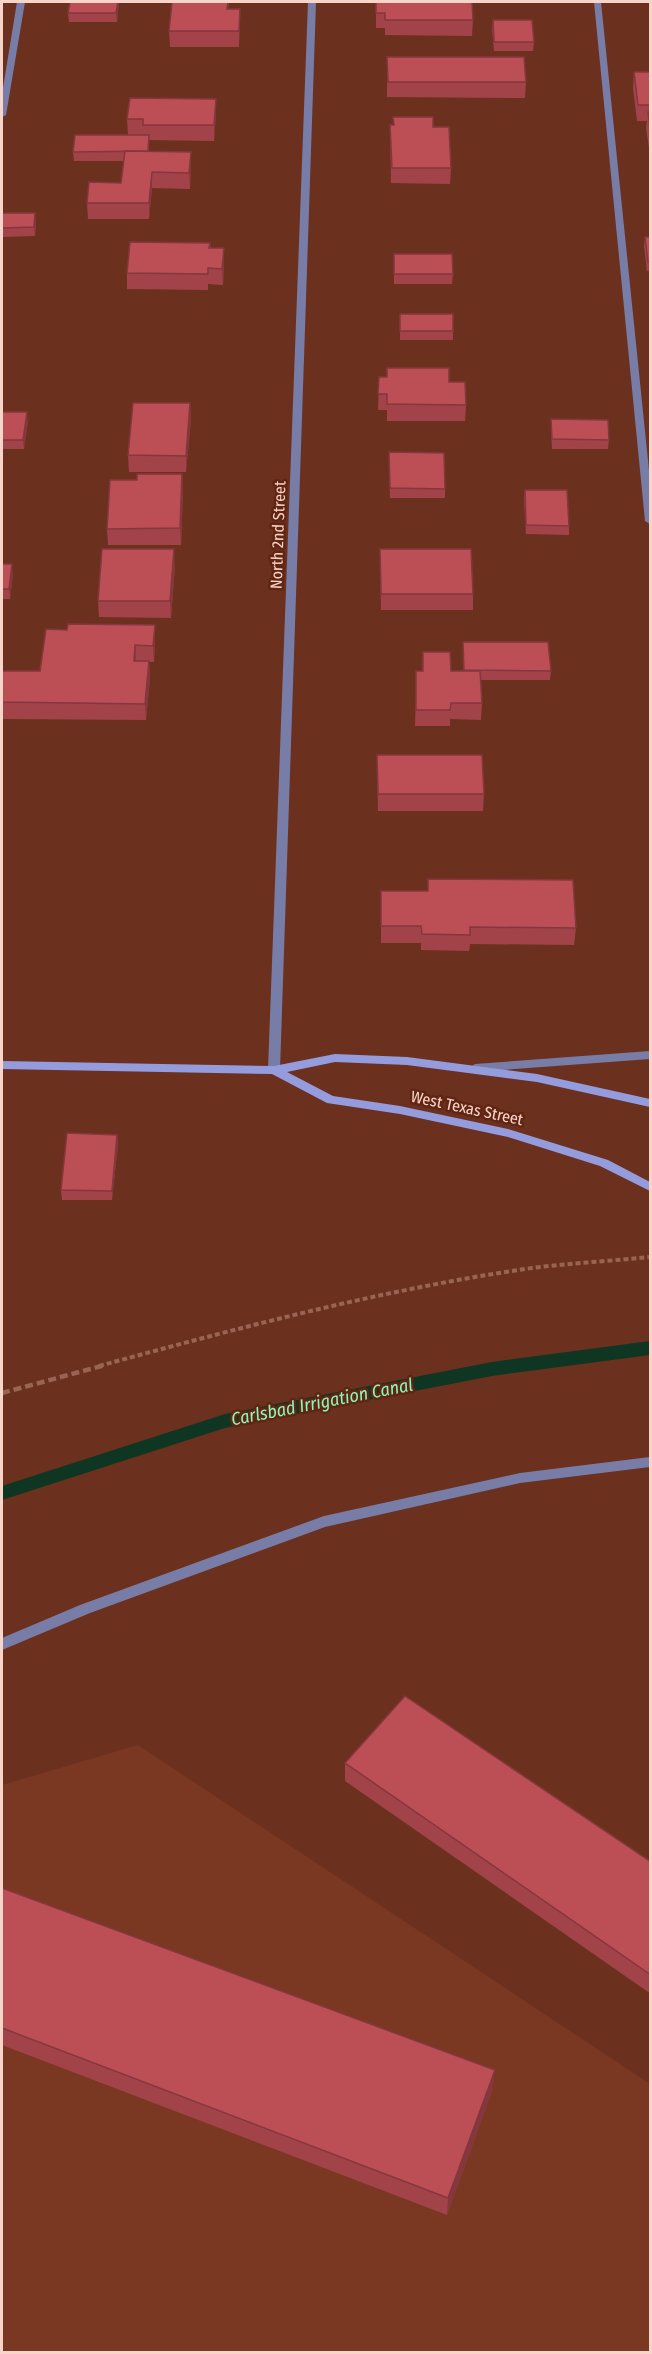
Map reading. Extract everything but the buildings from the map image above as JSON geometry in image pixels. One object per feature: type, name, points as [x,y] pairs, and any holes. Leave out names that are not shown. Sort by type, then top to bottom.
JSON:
[{"type":"street","points":[[2,115],[21,2]]},
{"type":"street","name":"North 2nd Street","points":[[274,1070],[312,2]]},
{"type":"street","points":[[597,2],[651,520]]},
{"type":"street","points":[[475,1068],[651,1055]]},
{"type":"street","name":"West Texas Street","points":[[2,1065],[274,1070],[335,1058],[407,1061],[475,1068],[537,1078],[651,1103]]},
{"type":"street","name":"West Texas Street","points":[[274,1070],[331,1100],[400,1110],[508,1133],[604,1163],[651,1187]]},
{"type":"street","points":[[2,1644],[85,1609],[324,1522],[520,1478],[651,1461]]},
{"type":"path","points":[[2,1393],[210,1336],[379,1296],[532,1268],[651,1257]]},
{"type":"shaded area","points":[[138,1745],[650,2084],[650,2352],[2,2352],[2,1785]]},
{"type":"waterway","name":"Carlsbad Irrigation Canal","points":[[2,1493],[225,1421],[492,1369],[650,1348]]}]
